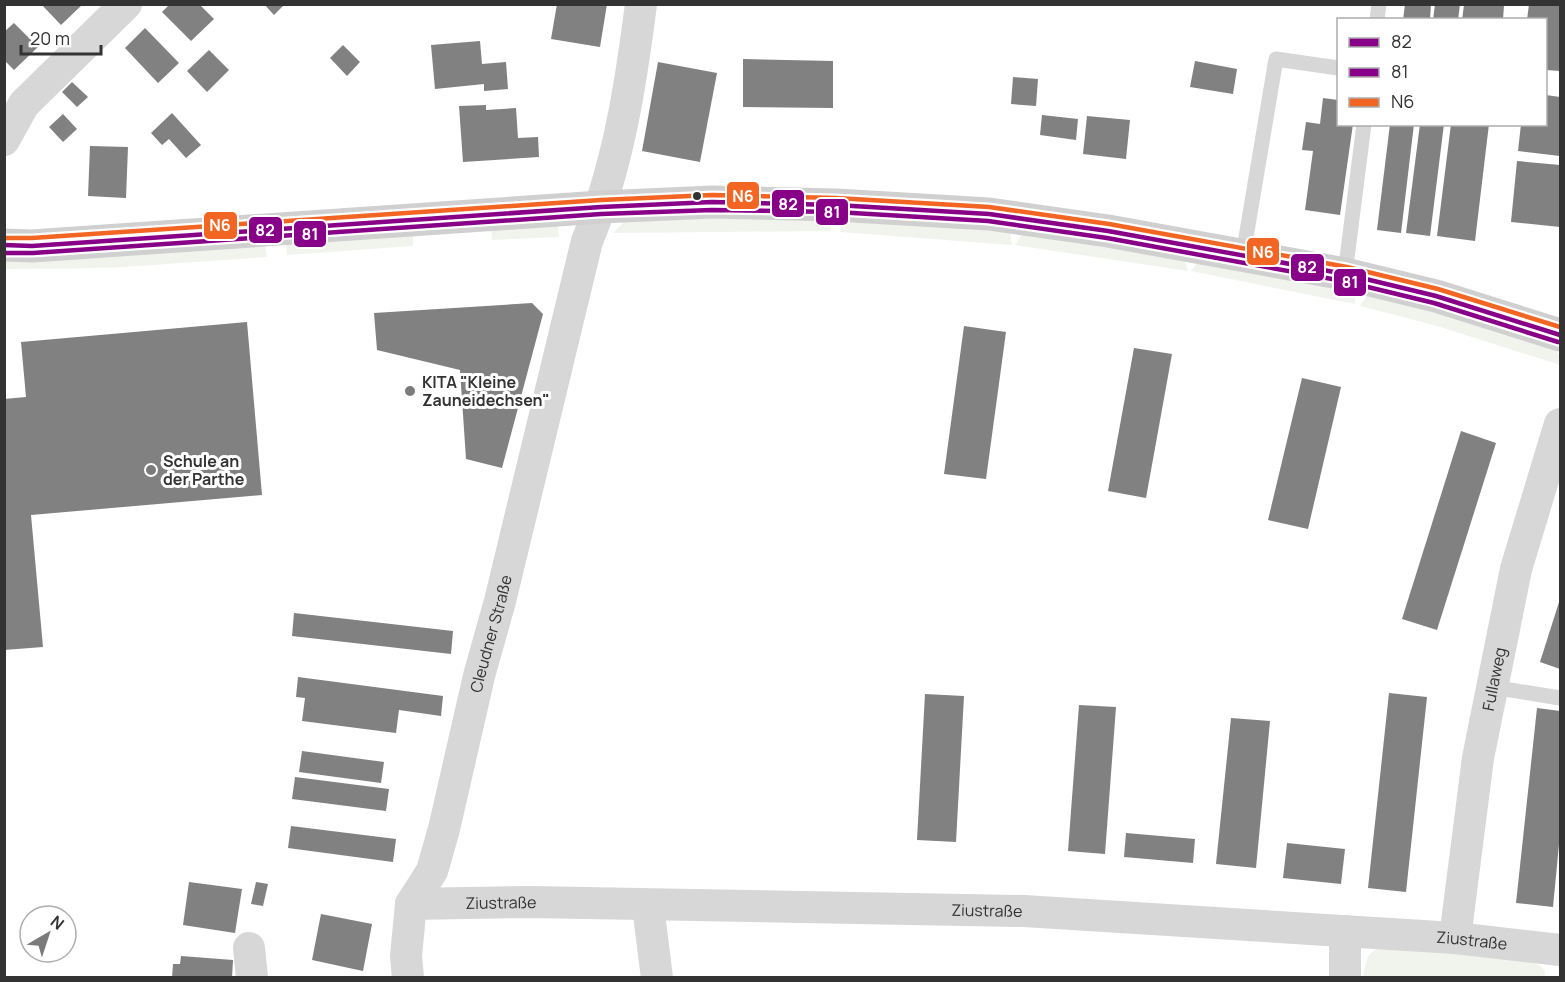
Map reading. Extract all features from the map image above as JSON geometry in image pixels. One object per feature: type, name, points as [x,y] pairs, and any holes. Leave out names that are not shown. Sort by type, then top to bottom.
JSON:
[{"type":"main road","points":[[4,245],[32,246],[601,207],[712,202],[824,204],[989,214],[1108,231],[1244,255],[1345,274],[1436,296],[1560,335]]},
{"type":"street","points":[[4,140],[24,104],[126,4]]},
{"type":"street","name":"Cleudner Straße","points":[[408,978],[406,956],[411,904],[432,871],[444,829],[587,241],[601,207],[619,134],[640,4]]},
{"type":"street","name":"Fullaweg","points":[[1455,938],[1478,758],[1516,569],[1560,424]]},
{"type":"street","name":"Ziustraße","points":[[411,904],[530,902],[648,906],[787,905],[1024,911],[1455,938],[1559,959]]},
{"type":"street","points":[[648,906],[657,978]]},
{"type":"street","points":[[1345,931],[1345,978]]},
{"type":"lane","points":[[1244,255],[1276,59],[1337,68]]},
{"type":"lane","points":[[1345,274],[1364,126]]},
{"type":"lane","points":[[1492,687],[1560,698]]},
{"type":"shaded area","points":[[830,218],[831,231],[613,233],[625,221],[634,219]]},
{"type":"shaded area","points":[[843,219],[1010,232],[1012,245],[840,232]]},
{"type":"shaded area","points":[[558,226],[559,237],[492,240],[491,227]]},
{"type":"shaded area","points":[[413,233],[413,246],[287,255],[286,246],[291,241]]},
{"type":"shaded area","points":[[1023,233],[1183,256],[1188,271],[1015,245]]},
{"type":"shaded area","points":[[265,246],[267,257],[110,268],[5,269],[5,261]]},
{"type":"shaded area","points":[[1200,259],[1356,290],[1355,304],[1191,271]]},
{"type":"shaded area","points":[[1368,294],[1440,311],[1555,348],[1560,357],[1560,365],[1434,325],[1360,306]]},
{"type":"shaded area","points":[[1388,946],[1529,962],[1540,965],[1545,972],[1544,978],[1363,978],[1365,965],[1372,952]]},
{"type":"building","points":[[41,4],[83,4],[61,25]]},
{"type":"building","points":[[170,4],[199,4],[214,19],[191,41],[162,12]]},
{"type":"building","points":[[264,4],[285,4],[274,15]]},
{"type":"building","points":[[557,4],[607,4],[600,47],[551,39]]},
{"type":"building","points":[[1405,4],[1431,4],[1430,18],[1403,18]]},
{"type":"building","points":[[1435,4],[1460,4],[1458,18],[1433,18]]},
{"type":"building","points":[[1529,4],[1560,4],[1560,71],[1547,70],[1547,18],[1527,18]]},
{"type":"building","points":[[1464,5],[1504,5],[1503,18],[1462,18]]},
{"type":"building","points":[[14,23],[38,47],[14,70],[4,60],[4,32]]},
{"type":"building","points":[[145,28],[179,63],[158,83],[125,48]]},
{"type":"building","points":[[480,41],[482,64],[506,62],[508,89],[484,91],[484,84],[435,89],[431,45]]},
{"type":"building","points":[[343,45],[360,62],[347,76],[330,58]]},
{"type":"building","points":[[209,50],[229,70],[207,92],[187,71]]},
{"type":"building","points":[[743,59],[833,61],[833,108],[743,107]]},
{"type":"building","points":[[1195,61],[1237,69],[1233,94],[1190,87]]},
{"type":"building","points":[[658,62],[717,73],[700,162],[642,151]]},
{"type":"building","points":[[1013,77],[1038,79],[1036,106],[1011,104]]},
{"type":"building","points":[[72,82],[88,97],[77,107],[62,92]]},
{"type":"building","points":[[1547,95],[1560,97],[1560,156],[1518,151],[1521,126],[1547,126]]},
{"type":"building","points":[[1323,98],[1337,100],[1337,126],[1353,126],[1340,215],[1305,210],[1313,151],[1302,150],[1306,122],[1320,124]]},
{"type":"building","points":[[486,105],[486,110],[516,108],[518,138],[538,137],[539,157],[463,162],[459,106]]},
{"type":"building","points":[[172,113],[201,145],[186,158],[169,139],[162,145],[151,133]]},
{"type":"building","points":[[63,114],[77,129],[63,142],[49,127]]},
{"type":"building","points":[[1042,115],[1078,119],[1076,140],[1040,135]]},
{"type":"building","points":[[1087,116],[1130,120],[1126,159],[1083,154]]},
{"type":"building","points":[[1390,126],[1414,126],[1401,233],[1377,230]]},
{"type":"building","points":[[1420,126],[1444,126],[1430,236],[1406,233]]},
{"type":"building","points":[[1451,126],[1489,126],[1475,241],[1437,236]]},
{"type":"building","points":[[90,146],[128,147],[126,198],[88,196]]},
{"type":"building","points":[[1517,161],[1560,165],[1560,227],[1511,222]]},
{"type":"building","points":[[532,303],[543,314],[502,468],[466,459],[460,370],[377,350],[374,313]]},
{"type":"building","name":"Schule an der Parthe","points":[[247,322],[262,495],[31,515],[43,647],[4,650],[4,399],[26,397],[21,342]]},
{"type":"building","points":[[964,326],[1006,332],[986,479],[944,474]]},
{"type":"building","points":[[1134,348],[1172,354],[1146,498],[1108,491]]},
{"type":"building","points":[[1302,378],[1341,387],[1308,529],[1268,520]]},
{"type":"building","points":[[1461,431],[1496,443],[1437,630],[1402,619]]},
{"type":"building","points":[[1560,599],[1560,669],[1540,662]]},
{"type":"building","points":[[294,613],[453,631],[451,654],[292,636]]},
{"type":"building","points":[[298,677],[443,696],[441,716],[399,710],[396,733],[302,721],[305,698],[296,697]]},
{"type":"building","points":[[1389,693],[1427,697],[1406,892],[1368,888]]},
{"type":"building","points":[[925,694],[964,696],[956,842],[917,840]]},
{"type":"building","points":[[1079,705],[1116,707],[1105,854],[1068,851]]},
{"type":"building","points":[[1537,708],[1560,711],[1560,834],[1553,907],[1516,903]]},
{"type":"building","points":[[1231,718],[1270,721],[1256,868],[1216,864]]},
{"type":"building","points":[[302,751],[384,762],[381,783],[299,772]]},
{"type":"building","points":[[295,777],[389,789],[386,811],[292,799]]},
{"type":"building","points":[[291,826],[396,839],[393,862],[288,848]]},
{"type":"building","points":[[1126,833],[1195,839],[1193,863],[1124,857]]},
{"type":"building","points":[[1287,843],[1345,849],[1341,884],[1283,878]]},
{"type":"building","points":[[189,882],[242,889],[235,933],[183,925]]},
{"type":"building","points":[[256,882],[268,884],[263,906],[251,904]]},
{"type":"building","points":[[321,914],[372,924],[363,971],[312,960]]},
{"type":"building","points":[[181,956],[233,960],[232,978],[172,978],[173,964],[180,964]]},
{"type":"transit line","name":"N6","points":[[4,238],[601,200],[712,195],[836,198],[989,207],[1109,224],[1347,267],[1438,289],[1560,327]]},
{"type":"transit line","name":"82","points":[[4,245],[32,246],[601,207],[712,202],[836,205],[989,214],[1108,231],[1345,274],[1436,296],[1560,335]]},
{"type":"transit line","name":"81","points":[[4,253],[33,253],[601,214],[712,210],[836,212],[988,221],[1107,238],[1343,281],[1434,303],[1558,342]]},
{"type":"place","name":"KITA \"Kleine Zauneidechsen\"","points":[[410,391]]},
{"type":"place","name":"Schule an der Parthe","points":[[151,470]]}]
